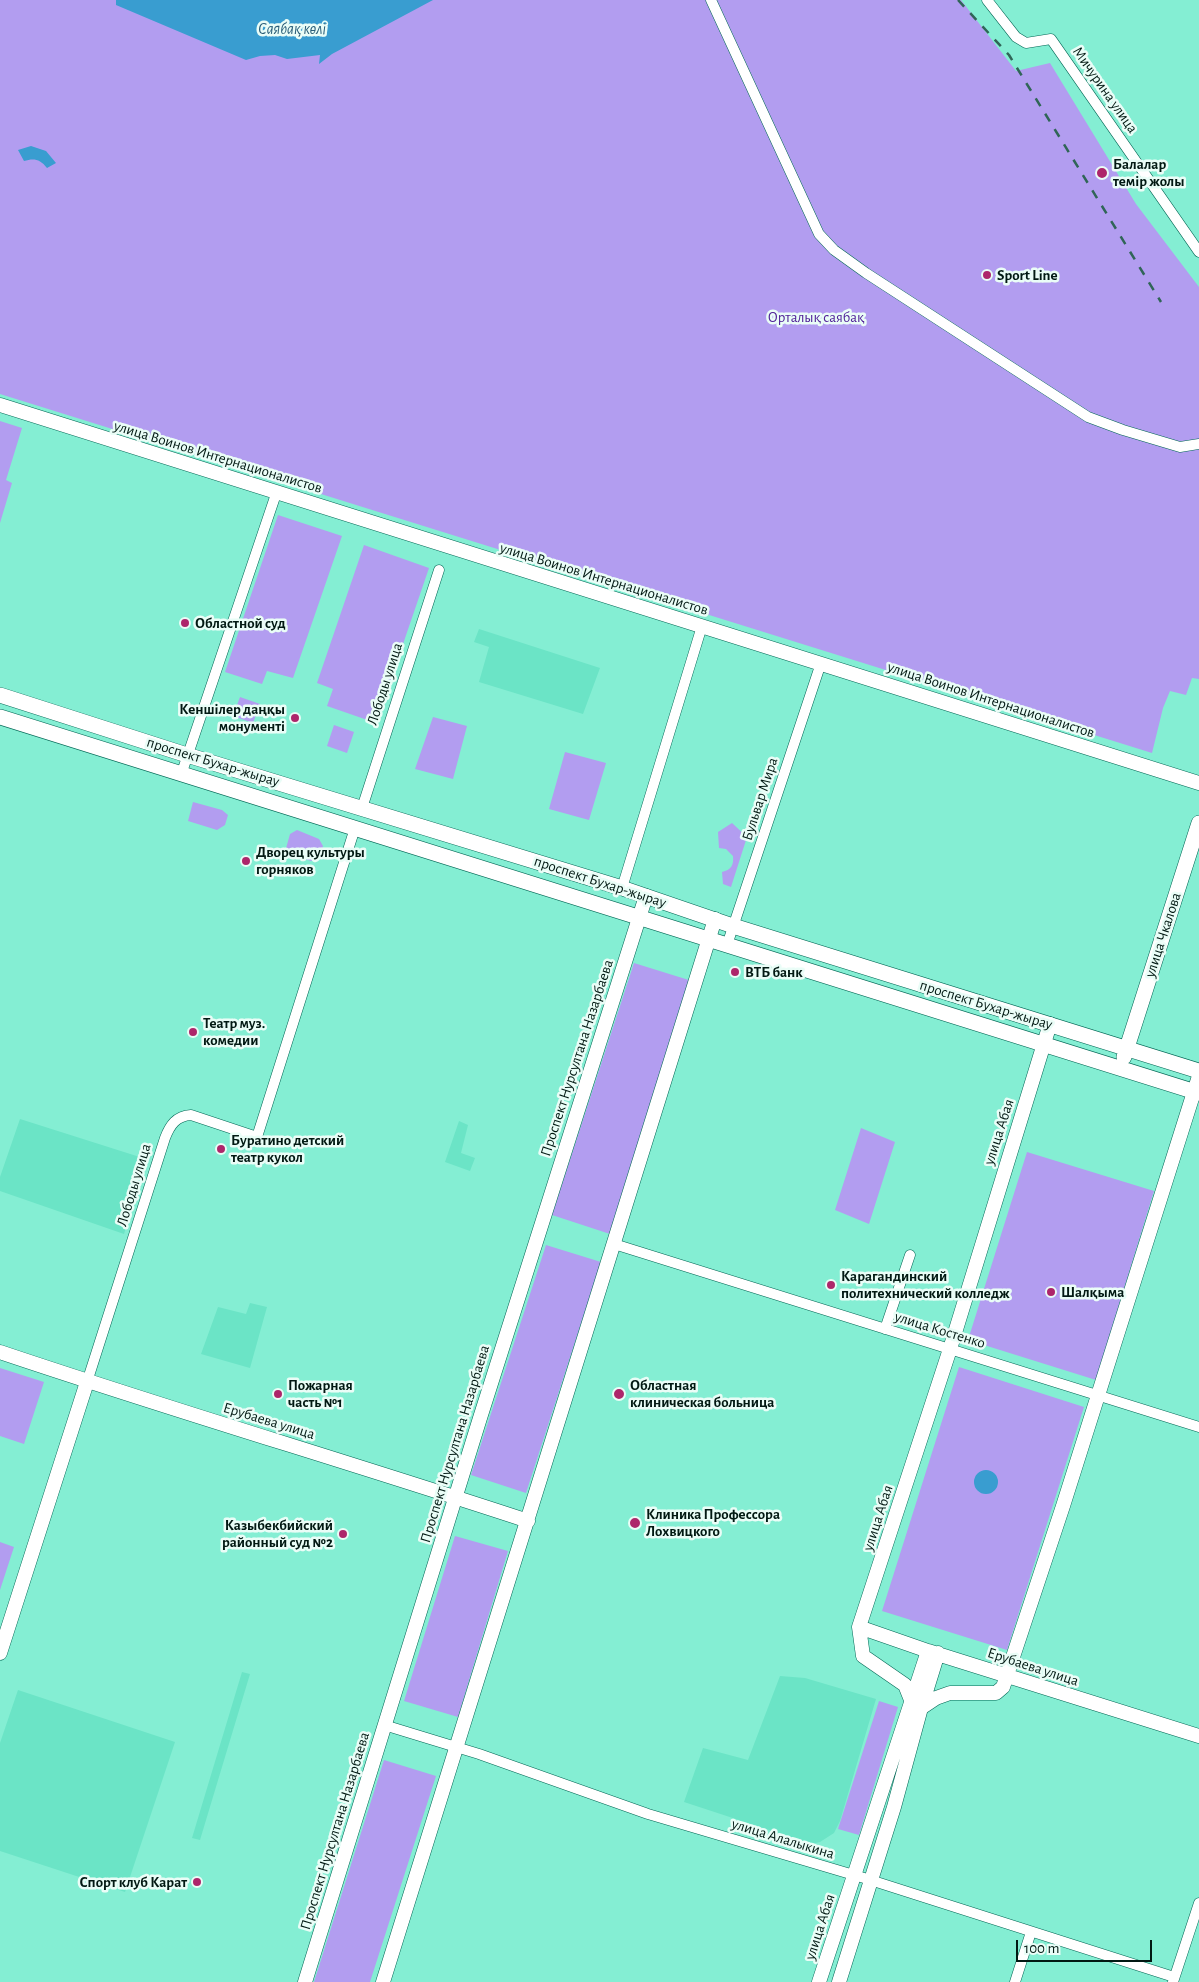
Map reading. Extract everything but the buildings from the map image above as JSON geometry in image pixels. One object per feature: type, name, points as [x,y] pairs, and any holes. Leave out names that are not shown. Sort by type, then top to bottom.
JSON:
[{"type":"main road","name":"улица Воинов Интернационалистов","points":[[0,405],[1199,783]]},
{"type":"main road","name":"проспект Бухар-жырау","points":[[0,694],[188,755],[622,888],[733,926],[1199,1071]]},
{"type":"main road","name":"проспект Бухар-жырау","points":[[0,717],[1196,1092]]},
{"type":"main road","name":"улица Чкалова","points":[[1121,1068],[1199,823]]},
{"type":"main road","name":"Проспект Нурсултана Назарбаева","points":[[305,1982],[384,1725],[646,896]]},
{"type":"main road","points":[[383,1982],[715,919]]},
{"type":"main road","name":"улица Абая","points":[[819,1982],[853,1876],[916,1704],[905,1685],[863,1656],[859,1627],[950,1349],[1050,1024]]},
{"type":"main road","points":[[916,1704],[950,1694],[996,1693],[1003,1687],[1196,1092],[1199,1076]]},
{"type":"main road","name":"Ерубаева улица","points":[[0,1352],[87,1382],[528,1521]]},
{"type":"main road","name":"Лободы улица","points":[[0,1653],[87,1382]]},
{"type":"main road","name":"Ерубаева улица","points":[[859,1627],[1199,1736]]},
{"type":"main road","points":[[839,1982],[894,1807],[916,1704],[933,1652]]},
{"type":"street","points":[[711,0],[820,234],[834,250],[1088,417],[1123,430],[1180,447],[1199,444]]},
{"type":"street","name":"Мичурина улица","points":[[987,0],[1016,37],[1026,43],[1050,38],[1199,252]]},
{"type":"street","points":[[181,774],[277,491]]},
{"type":"street","name":"Лободы улица","points":[[362,808],[440,570]]},
{"type":"street","points":[[622,888],[702,626]]},
{"type":"street","name":"Бульвар Мира","points":[[727,945],[820,663]]},
{"type":"street","name":"Лободы улица","points":[[87,1382],[165,1138],[173,1122],[185,1115],[191,1115],[257,1137],[355,828]]},
{"type":"street","name":"улица Костенко","points":[[614,1244],[1199,1427]]},
{"type":"street","points":[[885,1329],[910,1255]]},
{"type":"street","name":"улица Алалыкина","points":[[384,1725],[457,1747],[657,1816],[871,1881],[1174,1980]]},
{"type":"street","points":[[1174,1980],[1199,1903]]},
{"type":"street","points":[[1015,1982],[1031,1932]]},
{"type":"shaded area","points":[[479,629],[600,668],[583,714],[479,682],[489,647],[474,642]]},
{"type":"shaded area","points":[[20,1119],[146,1159],[124,1234],[0,1191],[0,1177]]},
{"type":"shaded area","points":[[459,1121],[468,1125],[461,1153],[475,1158],[470,1171],[445,1162]]},
{"type":"shaded area","points":[[250,1303],[267,1307],[250,1368],[201,1354],[218,1307],[246,1314]]},
{"type":"shaded area","points":[[242,1672],[250,1674],[200,1840],[192,1838]]},
{"type":"shaded area","points":[[780,1676],[805,1678],[876,1699],[840,1821],[834,1833],[820,1842],[812,1844],[684,1802],[703,1748],[748,1760]]},
{"type":"shaded area","points":[[18,1690],[175,1742],[125,1892],[0,1851],[0,1743]]},
{"type":"green space","name":"Орталық саябақ","points":[[0,0],[961,0],[1016,71],[1050,63],[1136,204],[1199,287],[1199,679],[1192,678],[1186,695],[1170,691],[1163,708],[1152,753],[0,394]]},
{"type":"green space","points":[[0,421],[22,428],[6,480],[12,483],[0,523]]},
{"type":"green space","points":[[278,515],[342,536],[293,678],[267,671],[262,684],[225,672]]},
{"type":"green space","points":[[364,545],[429,568],[376,723],[327,706],[333,689],[317,683]]},
{"type":"green space","points":[[240,697],[260,704],[253,723],[233,716]]},
{"type":"green space","points":[[433,717],[467,726],[453,779],[415,769]]},
{"type":"green space","points":[[334,725],[354,732],[347,753],[327,746]]},
{"type":"green space","points":[[565,752],[606,763],[589,820],[549,809]]},
{"type":"green space","points":[[193,802],[222,810],[228,815],[225,825],[217,830],[188,821]]},
{"type":"green space","points":[[732,823],[747,837],[731,887],[723,884],[722,872],[731,867],[733,856],[726,849],[719,848],[718,832]]},
{"type":"green space","points":[[297,830],[319,839],[323,846],[319,857],[311,861],[285,852],[290,834]]},
{"type":"green space","points":[[634,963],[692,981],[610,1234],[552,1215]]},
{"type":"green space","points":[[861,1128],[895,1142],[869,1224],[835,1210]]},
{"type":"green space","points":[[1027,1152],[1154,1191],[1096,1380],[968,1340]]},
{"type":"green space","points":[[546,1245],[601,1262],[526,1493],[471,1475]]},
{"type":"green space","points":[[959,1367],[1084,1407],[1007,1650],[882,1611]]},
{"type":"green space","points":[[0,1368],[44,1382],[24,1444],[0,1436]]},
{"type":"green space","points":[[455,1536],[508,1551],[458,1717],[404,1701]]},
{"type":"green space","points":[[0,1542],[14,1547],[0,1590]]},
{"type":"green space","points":[[879,1701],[898,1707],[859,1835],[838,1829]]},
{"type":"green space","points":[[384,1760],[436,1776],[370,1982],[314,1982]]},
{"type":"water","name":"Саябақ көлі","points":[[116,0],[433,0],[332,54],[319,64],[320,55],[287,59],[275,55],[260,56],[246,60],[116,5]]},
{"type":"water","points":[[31,146],[46,151],[56,163],[47,168],[37,160],[24,161],[18,150]]},
{"type":"water","points":[[986,1470],[995,1473],[998,1482],[995,1491],[986,1494],[977,1491],[974,1482],[977,1473]]},
{"type":"railway","points":[[958,0],[1009,55],[1161,302]]},
{"type":"place","name":"Балалар темір жолы","points":[[1102,173]]},
{"type":"place","name":"Sport Line","points":[[987,275]]},
{"type":"place","name":"Областной суд","points":[[185,623]]},
{"type":"place","name":"Кеншілер даңқы монументі","points":[[295,718]]},
{"type":"place","name":"Дворец культуры горняков","points":[[246,861]]},
{"type":"place","name":"ВТБ банк","points":[[735,972]]},
{"type":"place","name":"Театр муз. комедии","points":[[193,1032]]},
{"type":"place","name":"Буратино детский театр кукол","points":[[221,1149]]},
{"type":"place","name":"Карагандинский политехнический колледж","points":[[831,1285]]},
{"type":"place","name":"Шалқыма","points":[[1051,1292]]},
{"type":"place","name":"Пожарная часть №1","points":[[278,1394]]},
{"type":"place","name":"Областная клиническая больница","points":[[619,1394]]},
{"type":"place","name":"Клиника Профессора Лохвицкого","points":[[635,1523]]},
{"type":"place","name":"Казыбекбийский районный суд №2","points":[[343,1534]]},
{"type":"place","name":"Спорт клуб Карат","points":[[197,1882]]}]
